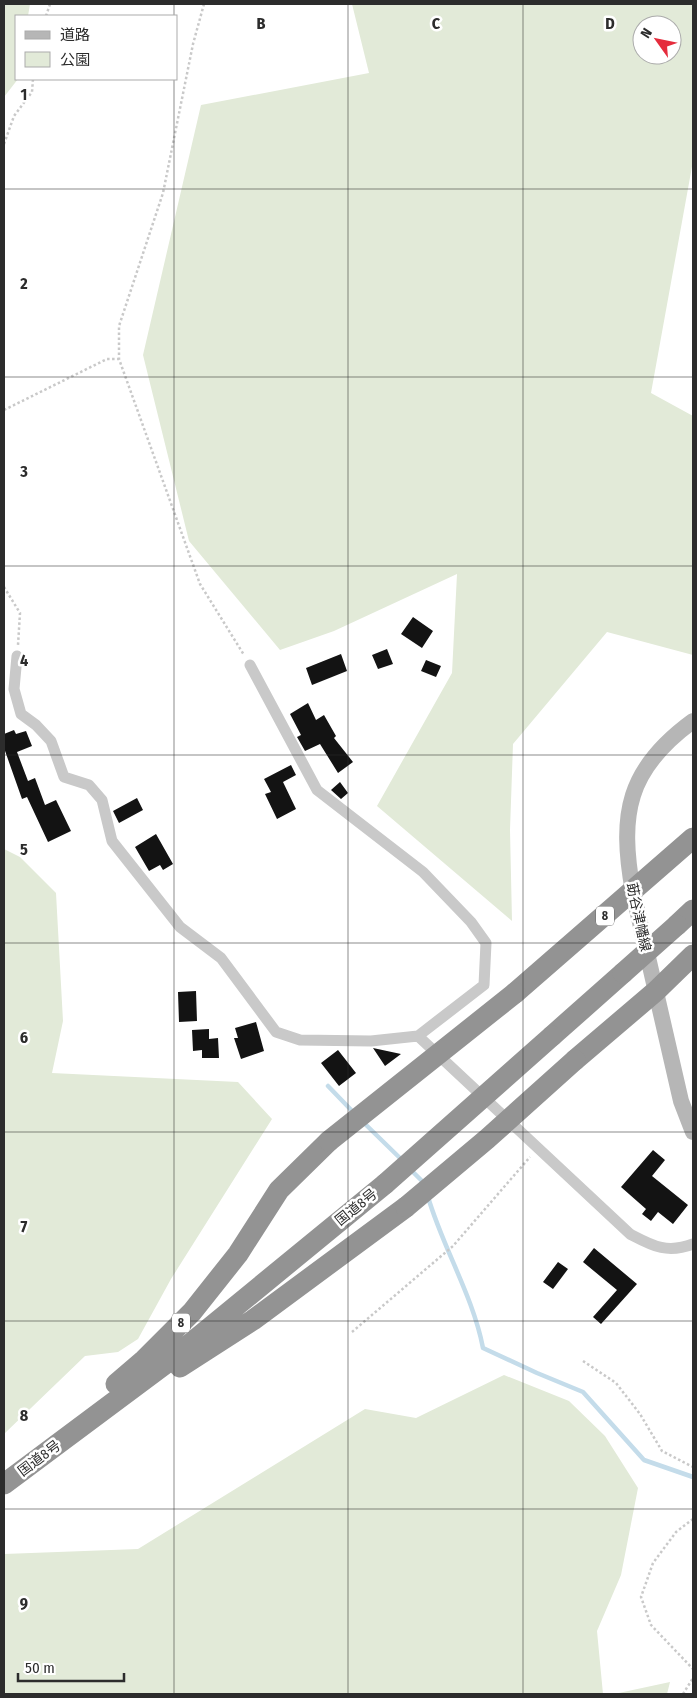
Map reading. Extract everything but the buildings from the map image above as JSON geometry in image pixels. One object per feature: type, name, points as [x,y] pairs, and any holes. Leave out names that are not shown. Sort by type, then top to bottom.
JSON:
[{"type":"highway","name":"8","points":[[4,1476],[144,1360],[192,1312],[238,1254],[279,1190],[329,1141],[515,993],[693,838]]},
{"type":"highway","name":"国道8号","points":[[4,1484],[169,1361],[385,1184],[693,910]]},
{"type":"highway","name":"8","points":[[142,1381],[177,1368],[253,1320],[406,1207],[656,990],[693,955]]},
{"type":"main road","name":"莇谷津幡線","points":[[693,721],[680,730],[653,757],[642,772],[632,794],[627,828],[627,860],[633,892],[681,1101],[693,1132]]},
{"type":"street","points":[[17,656],[14,688],[21,714],[36,725],[51,740],[64,776],[89,785],[102,800],[112,841],[180,927],[221,958],[276,1032],[300,1040],[371,1042],[418,1036],[484,985],[486,943],[471,922],[423,872],[318,790],[250,665]]},
{"type":"street","points":[[418,1036],[630,1234],[656,1247],[682,1248],[693,1244]]},
{"type":"path","points":[[204,4],[163,193],[119,326],[119,359],[200,584],[250,665]]},
{"type":"path","points":[[4,144],[14,116],[32,92],[34,80]]},
{"type":"path","points":[[4,410],[107,358],[119,359]]},
{"type":"path","points":[[4,587],[20,613],[17,656]]},
{"type":"path","points":[[352,1332],[453,1246],[538,1148]]},
{"type":"path","points":[[583,1361],[616,1383],[640,1414],[662,1451],[693,1467]]},
{"type":"path","points":[[693,1519],[676,1532],[653,1563],[642,1597],[651,1625],[693,1669]]},
{"type":"path","points":[[683,1694],[693,1678]]},
{"type":"green space","points":[[4,4],[30,4],[28,15],[15,15],[15,80],[17,80],[4,97]]},
{"type":"green space","points":[[352,4],[693,4],[693,161],[651,393],[693,416],[693,655],[607,632],[513,744],[510,830],[512,921],[377,806],[452,673],[457,574],[334,631],[280,650],[189,541],[143,355],[201,105],[369,73]]},
{"type":"green space","points":[[4,849],[20,857],[56,893],[63,1021],[52,1073],[238,1082],[272,1119],[171,1279],[138,1339],[118,1352],[85,1356],[4,1434]]},
{"type":"green space","points":[[504,1375],[569,1401],[605,1436],[638,1488],[621,1575],[597,1631],[603,1694],[4,1694],[4,1554],[138,1549],[365,1409],[416,1418]]},
{"type":"green space","points":[[670,1682],[667,1694],[614,1694]]},
{"type":"waterway","points":[[328,1086],[355,1114]]},
{"type":"waterway","points":[[362,1121],[403,1161]]},
{"type":"waterway","points":[[410,1169],[424,1185]]},
{"type":"waterway","points":[[428,1197],[472,1310],[483,1348],[583,1392],[644,1460],[693,1477]]}]
